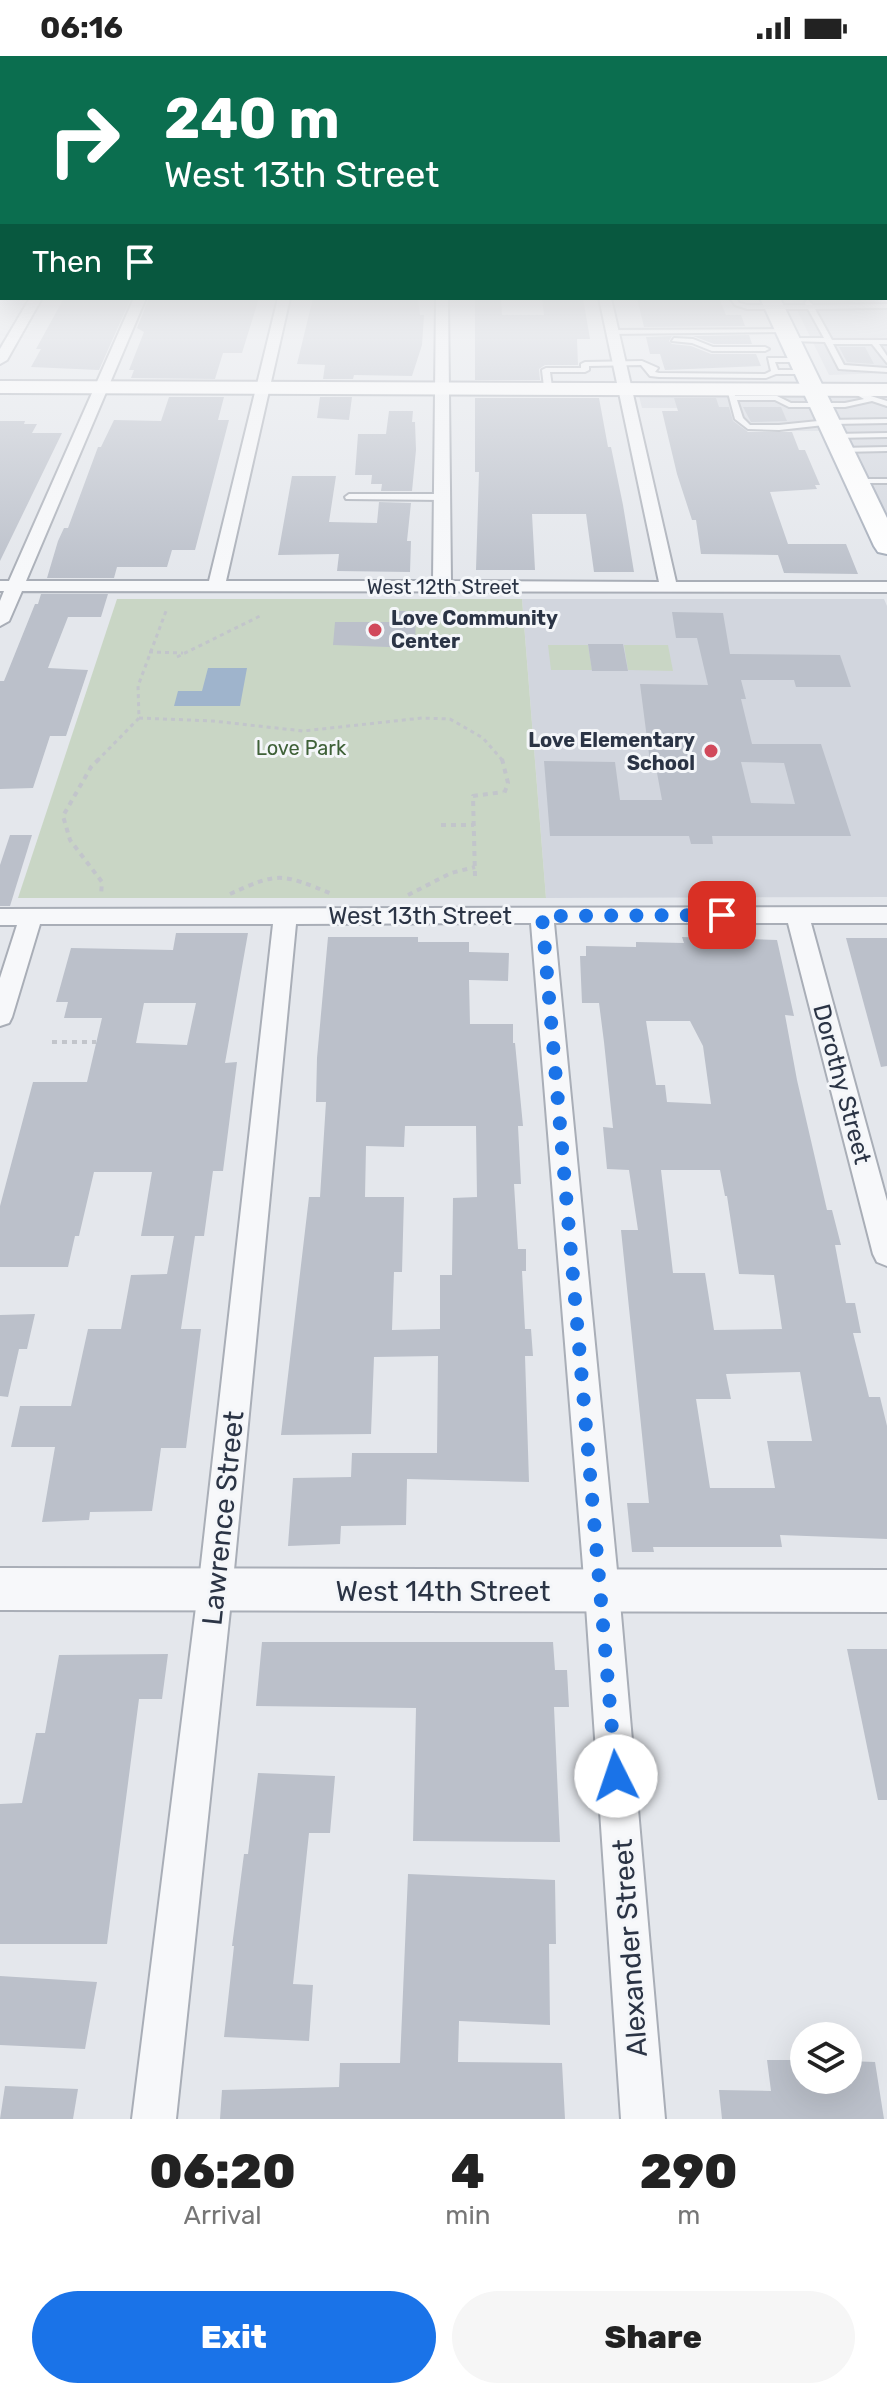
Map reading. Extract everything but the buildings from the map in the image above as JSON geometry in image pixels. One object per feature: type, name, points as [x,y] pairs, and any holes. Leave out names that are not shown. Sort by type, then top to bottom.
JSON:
[{"type":"main road","points":[[740,387],[872,394]]},
{"type":"main road","points":[[812,387],[855,481],[884,533]]},
{"type":"main road","points":[[814,392],[849,387]]},
{"type":"street","points":[[0,621],[8,586],[99,387]]},
{"type":"street","points":[[216,586],[263,387]]},
{"type":"street","points":[[442,587],[443,387]]},
{"type":"street","points":[[625,387],[669,587]]},
{"type":"street","name":"West 12th Street","points":[[8,586],[887,587]]},
{"type":"street","name":"Dorothy Street","points":[[797,915],[887,1254]]},
{"type":"street","name":"West 13th Street","points":[[0,917],[887,915]]},
{"type":"street","name":"Lawrence Street","points":[[154,2119],[215,1591],[285,916]]},
{"type":"street","name":"Alexander Street","points":[[542,916],[602,1591],[643,2119]]},
{"type":"street","points":[[0,1017],[31,917]]},
{"type":"street","name":"West 14th Street","points":[[0,1589],[887,1591]]},
{"type":"lane","points":[[736,387],[744,426],[790,428],[796,424],[815,387]]},
{"type":"lane","points":[[737,387],[777,398],[789,405],[796,424]]},
{"type":"lane","points":[[800,387],[887,421]]},
{"type":"lane","points":[[805,387],[887,435]]},
{"type":"lane","points":[[808,387],[887,449]]},
{"type":"lane","points":[[789,405],[814,392]]},
{"type":"lane","points":[[872,394],[887,404]]},
{"type":"lane","points":[[855,481],[887,481]]},
{"type":"lane","points":[[349,497],[443,497]]},
{"type":"path","points":[[95,917],[102,882],[75,849],[63,816],[91,767],[139,718],[138,686],[149,652],[160,634],[166,611]]},
{"type":"path","points":[[177,657],[260,616]]},
{"type":"path","points":[[233,631],[234,624]]},
{"type":"path","points":[[149,652],[186,653]]},
{"type":"path","points":[[139,718],[208,720],[299,731],[363,727],[419,718],[451,720],[473,730],[498,753],[507,775],[504,793],[473,796],[475,876]]},
{"type":"path","points":[[441,825],[474,825]]},
{"type":"path","points":[[398,900],[451,873],[475,867]]},
{"type":"path","points":[[218,900],[267,877],[282,874],[338,896]]},
{"type":"path","points":[[52,1042],[96,1042]]},
{"type":"shaded area","points":[[638,392],[887,392],[887,520],[841,431],[735,431],[729,408],[642,408]]},
{"type":"shaded area","name":"Love Elementary School","points":[[522,599],[884,599],[887,606],[887,897],[546,898]]},
{"type":"green space","name":"Love Park","points":[[117,599],[522,599],[546,898],[18,898]]},
{"type":"green space","points":[[548,645],[588,645],[592,670],[551,670]]},
{"type":"green space","points":[[624,645],[668,645],[673,671],[628,670]]},
{"type":"water","points":[[208,668],[247,668],[240,706],[174,706],[178,691],[202,691]]},
{"type":"place","name":"Love Community Center","points":[[375,630]]},
{"type":"place","name":"Love Elementary School","points":[[711,751]]},
{"type":"route","points":[[616,1776],[542,916],[722,915]]}]
